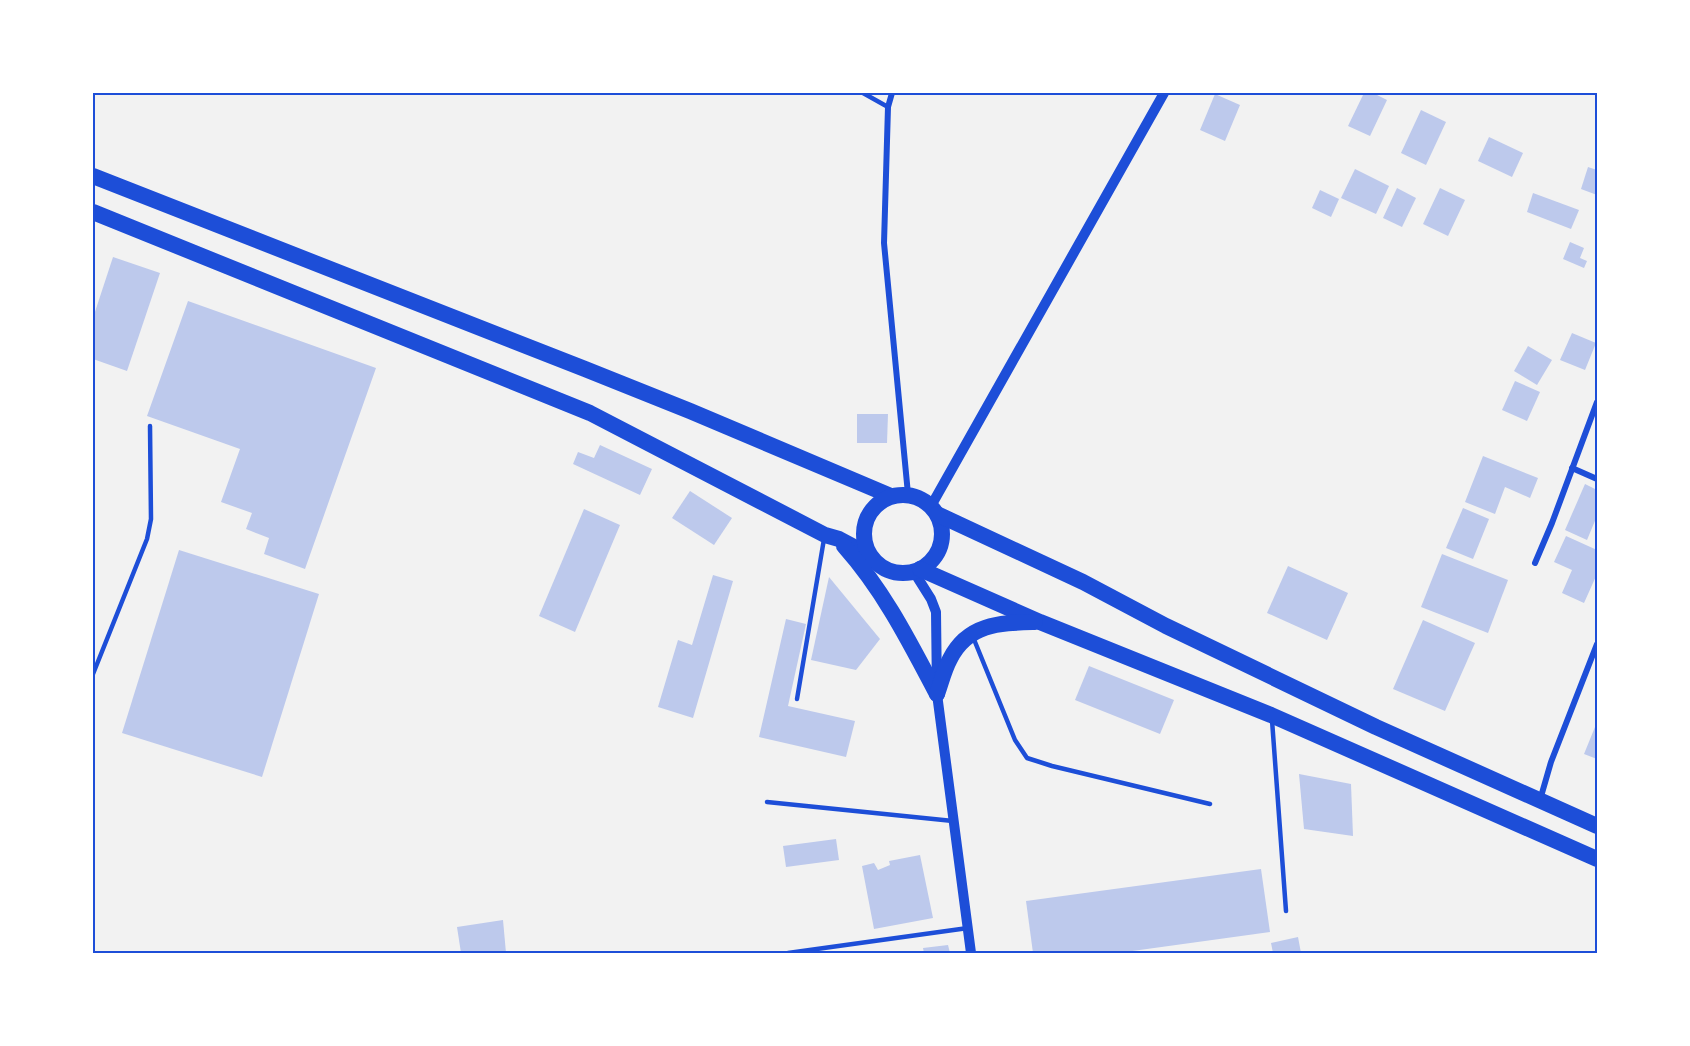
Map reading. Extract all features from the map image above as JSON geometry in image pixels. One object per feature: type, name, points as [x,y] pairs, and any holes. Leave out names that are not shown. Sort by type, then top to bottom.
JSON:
[{"type":"highway","points":[[93,176],[899,495],[925,500],[941,522],[942,540],[934,558],[917,571]]},
{"type":"highway","points":[[93,212],[590,412],[869,555]]},
{"type":"highway","points":[[899,495],[876,505],[866,520],[863,538],[869,555],[888,571],[901,573],[917,571],[1271,715],[1597,859]]},
{"type":"highway","points":[[934,510],[1365,722],[1597,826]]},
{"type":"highway","points":[[832,537],[879,589],[896,616],[937,694]]},
{"type":"highway","points":[[937,694],[950,659],[959,645],[972,634],[987,626],[1003,623],[1040,622]]},
{"type":"street","points":[[892,93],[888,107],[884,243],[899,495]]},
{"type":"street","points":[[934,510],[1164,93]]},
{"type":"street","points":[[1535,563],[1597,402]]},
{"type":"street","points":[[1572,468],[1597,479]]},
{"type":"street","points":[[917,571],[936,612],[937,694],[971,953]]},
{"type":"street","points":[[1539,800],[1551,762],[1597,644]]},
{"type":"lane","points":[[863,93],[888,107]]},
{"type":"lane","points":[[93,674],[147,539],[151,519],[150,426]]},
{"type":"lane","points":[[796,699],[832,537]]},
{"type":"lane","points":[[972,634],[1015,740],[1027,758],[1210,804]]},
{"type":"lane","points":[[1271,715],[1286,912]]},
{"type":"lane","points":[[767,802],[953,821]]},
{"type":"lane","points":[[788,953],[968,928]]},
{"type":"building","points":[[1364,93],[1373,93],[1387,100],[1370,136],[1348,126]]},
{"type":"building","points":[[1215,94],[1240,105],[1225,141],[1200,130]]},
{"type":"building","points":[[1421,110],[1446,122],[1426,165],[1401,153]]},
{"type":"building","points":[[1489,137],[1523,153],[1512,177],[1478,161]]},
{"type":"building","points":[[1588,167],[1597,170],[1597,195],[1581,189]]},
{"type":"building","points":[[1355,169],[1389,186],[1376,214],[1341,198]]},
{"type":"building","points":[[1397,188],[1416,198],[1402,227],[1383,218]]},
{"type":"building","points":[[1440,188],[1465,200],[1448,236],[1423,224]]},
{"type":"building","points":[[1320,190],[1339,199],[1331,217],[1312,208]]},
{"type":"building","points":[[1533,193],[1579,210],[1571,229],[1527,212]]},
{"type":"building","points":[[1570,242],[1584,248],[1580,258],[1587,261],[1584,268],[1563,259]]},
{"type":"building","points":[[113,257],[160,273],[127,371],[93,359],[93,318]]},
{"type":"building","points":[[188,301],[376,368],[305,569],[264,554],[269,538],[246,529],[252,513],[221,502],[240,449],[147,416]]},
{"type":"building","points":[[1572,333],[1596,343],[1585,370],[1560,360]]},
{"type":"building","points":[[1528,346],[1552,360],[1537,385],[1514,371]]},
{"type":"building","points":[[1515,381],[1540,392],[1527,421],[1502,410]]},
{"type":"building","points":[[857,414],[888,414],[887,443],[857,443]]},
{"type":"building","points":[[600,445],[652,469],[640,495],[573,464],[578,452],[594,458]]},
{"type":"building","points":[[1483,456],[1538,478],[1530,498],[1505,487],[1495,514],[1465,502]]},
{"type":"building","points":[[1585,484],[1597,490],[1597,516],[1587,540],[1565,530]]},
{"type":"building","points":[[690,491],[732,518],[714,545],[672,518]]},
{"type":"building","points":[[1463,508],[1489,519],[1473,559],[1446,548]]},
{"type":"building","points":[[584,509],[620,525],[575,632],[539,616]]},
{"type":"building","points":[[1566,536],[1597,550],[1597,574],[1584,603],[1562,593],[1572,570],[1554,562]]},
{"type":"building","points":[[179,550],[319,594],[262,777],[122,733]]},
{"type":"building","points":[[1442,554],[1508,580],[1488,633],[1421,607]]},
{"type":"building","points":[[1288,566],[1348,593],[1327,640],[1267,613]]},
{"type":"building","points":[[713,575],[733,581],[693,718],[658,707],[678,640],[692,645]]},
{"type":"building","points":[[829,577],[880,639],[856,670],[811,660]]},
{"type":"building","points":[[786,619],[806,624],[788,706],[855,721],[846,757],[759,737]]},
{"type":"building","points":[[1423,620],[1475,643],[1445,711],[1393,689]]},
{"type":"building","points":[[1089,666],[1174,700],[1160,734],[1075,700]]},
{"type":"building","points":[[1597,722],[1597,759],[1584,754]]},
{"type":"building","points":[[1299,774],[1351,784],[1353,836],[1304,829]]},
{"type":"building","points":[[836,839],[839,860],[786,867],[783,846]]},
{"type":"building","points":[[920,855],[933,918],[874,929],[862,866],[874,863],[878,870],[890,865],[889,861]]},
{"type":"building","points":[[1261,869],[1270,932],[1118,953],[1033,953],[1026,901]]},
{"type":"building","points":[[503,920],[506,953],[461,953],[457,927]]},
{"type":"building","points":[[1298,937],[1301,953],[1273,953],[1271,943]]},
{"type":"building","points":[[948,945],[950,953],[924,953],[923,948]]}]
